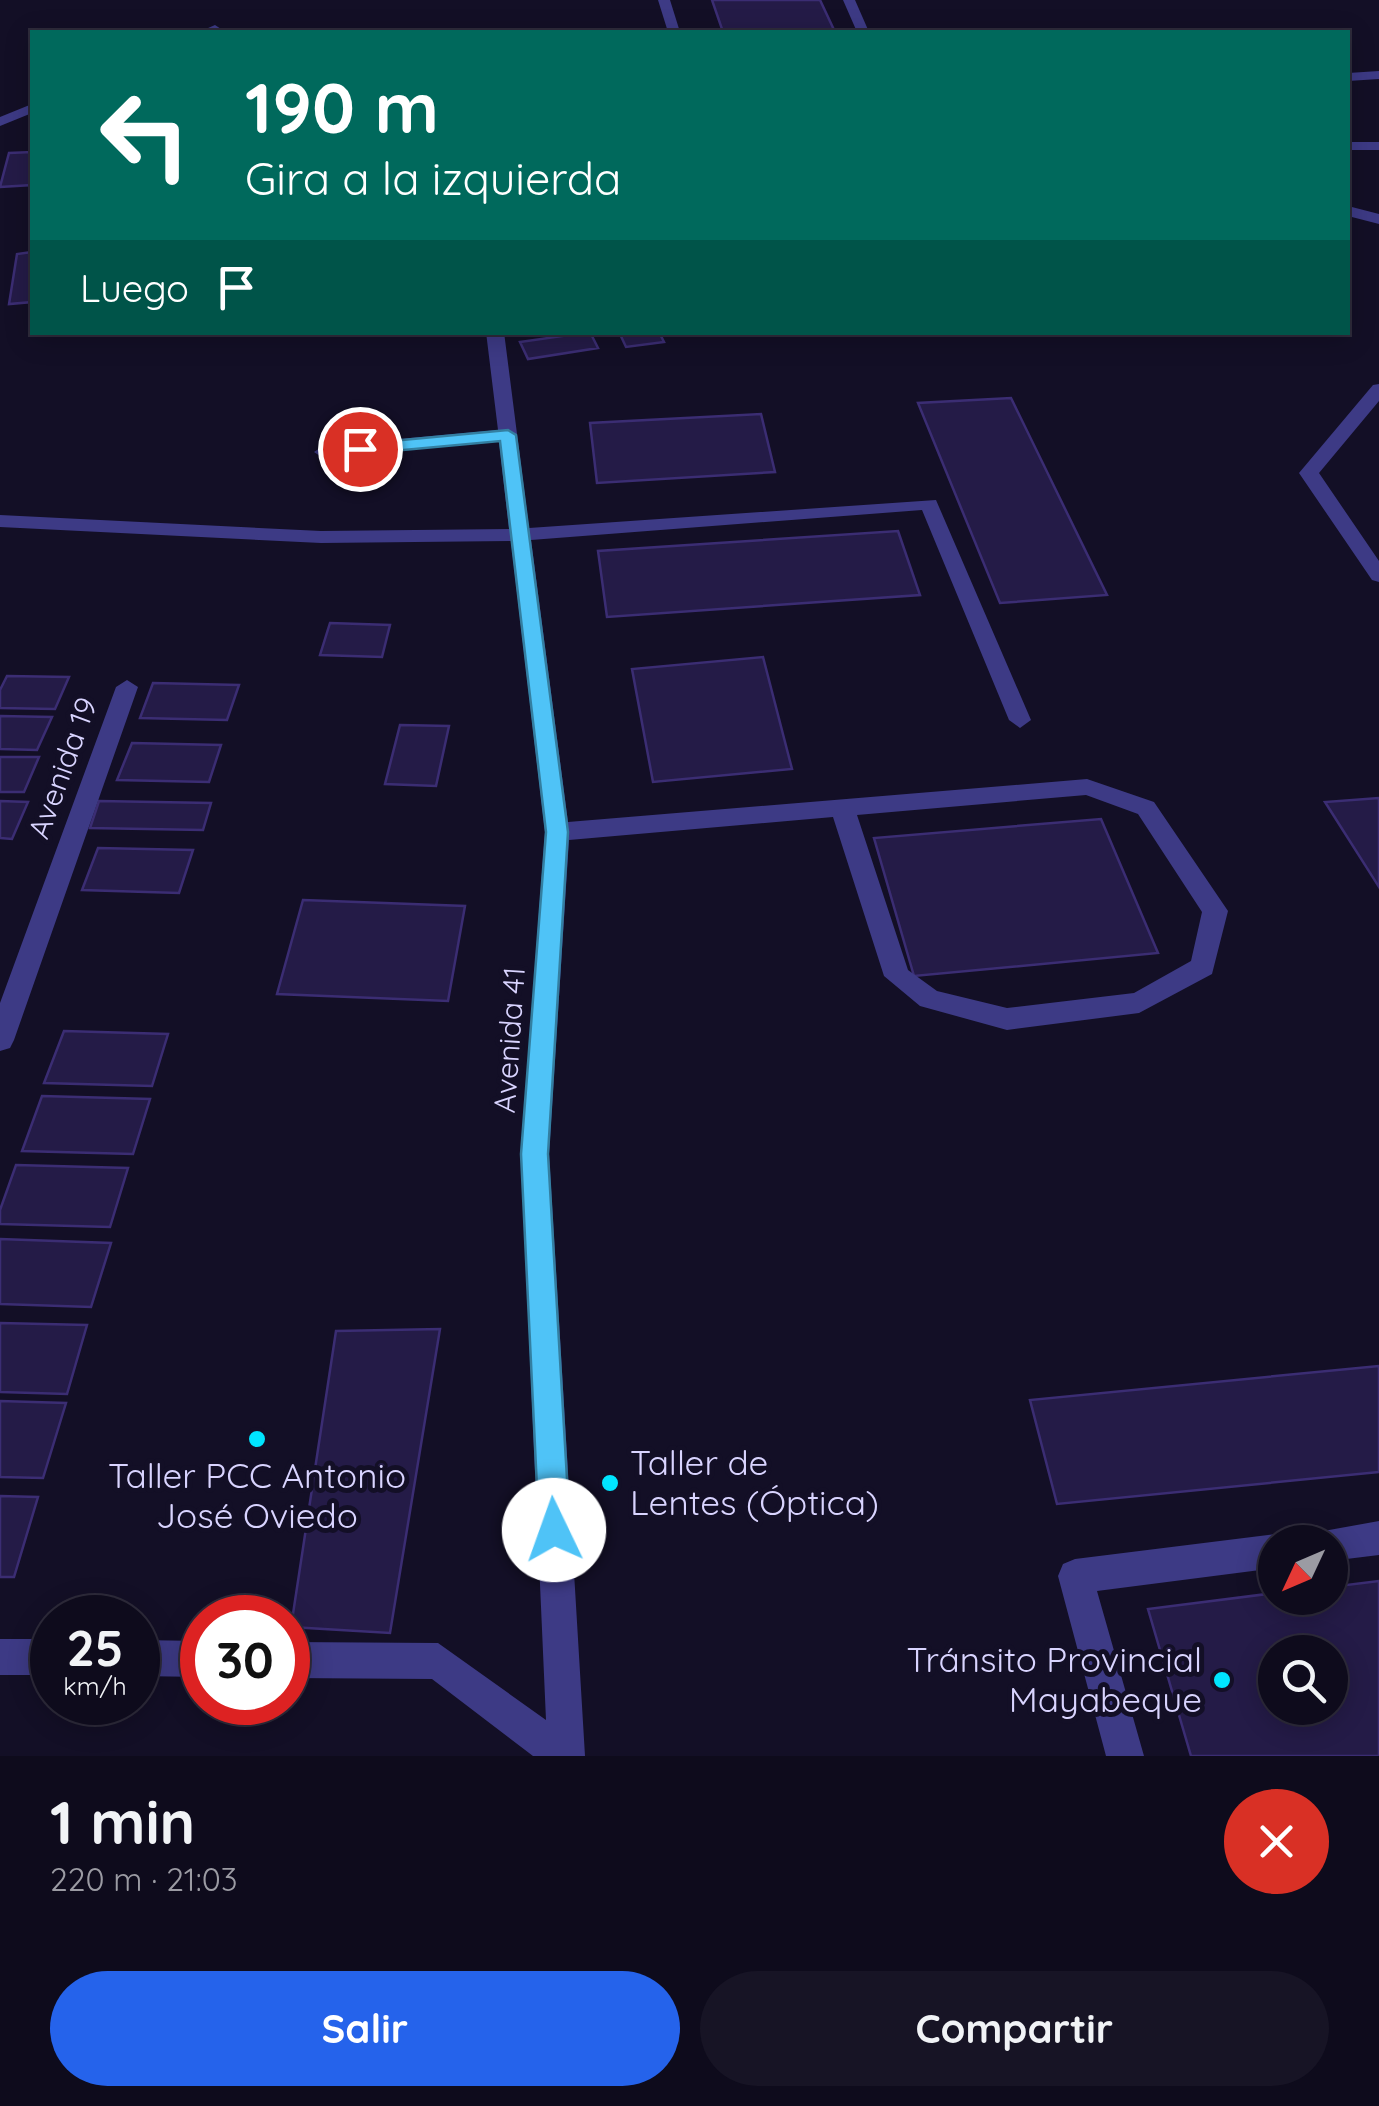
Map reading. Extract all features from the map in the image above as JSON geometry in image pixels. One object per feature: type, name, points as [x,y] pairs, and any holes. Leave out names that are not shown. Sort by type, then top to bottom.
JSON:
[{"type":"street","points":[[664,0],[673,30]]},
{"type":"street","points":[[849,0],[861,30]]},
{"type":"street","points":[[1350,77],[1379,75]]},
{"type":"street","points":[[0,122],[30,109]]},
{"type":"street","points":[[1350,146],[1379,146]]},
{"type":"street","points":[[1353,210],[1379,219]]},
{"type":"street","name":"Avenida 41","points":[[495,335],[557,832],[534,1154],[565,1756]]},
{"type":"street","points":[[1379,389],[1308,473],[1379,576]]},
{"type":"street","points":[[322,452],[508,435]]},
{"type":"street","points":[[0,521],[321,537],[520,535],[929,504],[1020,720]]},
{"type":"street","name":"Avenida 19","points":[[0,1040],[127,686]]},
{"type":"street","points":[[557,832],[842,806],[1086,787],[1146,808],[1214,912],[1203,967],[1139,1003],[1007,1019],[929,999],[897,976],[842,806]]},
{"type":"street","points":[[1348,1542],[1379,1538]]},
{"type":"street","points":[[1125,1756],[1075,1576],[1258,1553]]},
{"type":"street","points":[[0,1657],[30,1658]]},
{"type":"street","points":[[310,1660],[438,1661],[565,1756]]},
{"type":"building","points":[[712,0],[820,0],[834,30],[722,30]]},
{"type":"building","points":[[30,152],[30,185],[0,187],[9,153]]},
{"type":"building","points":[[30,252],[30,302],[9,304],[17,254]]},
{"type":"building","points":[[592,335],[598,348],[528,359],[520,342]]},
{"type":"building","points":[[620,335],[660,335],[664,342],[626,347]]},
{"type":"building","points":[[1011,398],[1107,595],[1000,603],[918,403]]},
{"type":"building","points":[[761,414],[775,472],[597,483],[590,423]]},
{"type":"building","points":[[898,531],[920,595],[607,617],[598,551]]},
{"type":"building","points":[[330,623],[390,625],[382,657],[320,655]]},
{"type":"building","points":[[763,657],[792,769],[653,782],[632,669]]},
{"type":"building","points":[[7,676],[69,677],[55,709],[0,708],[0,690]]},
{"type":"building","points":[[153,683],[239,685],[227,720],[140,718]]},
{"type":"building","points":[[0,716],[52,717],[37,750],[0,749]]},
{"type":"building","points":[[400,725],[449,726],[436,786],[385,784]]},
{"type":"building","points":[[132,743],[221,745],[209,782],[117,780]]},
{"type":"building","points":[[0,757],[39,757],[24,792],[0,792]]},
{"type":"building","points":[[1379,798],[1379,887],[1325,802]]},
{"type":"building","points":[[0,801],[28,802],[12,839],[0,838]]},
{"type":"building","points":[[99,801],[211,803],[203,830],[90,828]]},
{"type":"building","points":[[1101,819],[1158,953],[914,976],[874,838]]},
{"type":"building","points":[[98,848],[193,850],[179,893],[82,890]]},
{"type":"building","points":[[303,900],[465,906],[448,1001],[277,994]]},
{"type":"building","points":[[64,1031],[168,1034],[152,1086],[44,1083]]},
{"type":"building","points":[[42,1096],[150,1099],[133,1154],[22,1151]]},
{"type":"building","points":[[16,1165],[128,1168],[110,1227],[0,1224],[0,1210]]},
{"type":"building","points":[[0,1239],[111,1243],[91,1307],[0,1304]]},
{"type":"building","points":[[0,1323],[87,1325],[67,1394],[0,1392]]},
{"type":"building","points":[[440,1329],[390,1633],[310,1628],[310,1595],[296,1595],[336,1331]]},
{"type":"building","points":[[1379,1366],[1379,1472],[1057,1504],[1030,1400]]},
{"type":"building","points":[[0,1401],[66,1403],[43,1478],[0,1477]]},
{"type":"building","points":[[0,1496],[38,1497],[14,1577],[0,1577]]},
{"type":"building","name":"Tránsito Provincial Mayabeque","points":[[1379,1581],[1379,1756],[1191,1756],[1148,1609],[1258,1595],[1258,1615],[1348,1615],[1348,1585]]},
{"type":"place","name":"Taller PCC Antonio José Oviedo","points":[[257,1439]]},
{"type":"place","name":"Taller de Lentes (Óptica)","points":[[610,1483]]},
{"type":"place","name":"Tránsito Provincial Mayabeque","points":[[1222,1680]]},
{"type":"route","points":[[360,449],[508,435],[557,832],[534,1154],[554,1530]]}]
